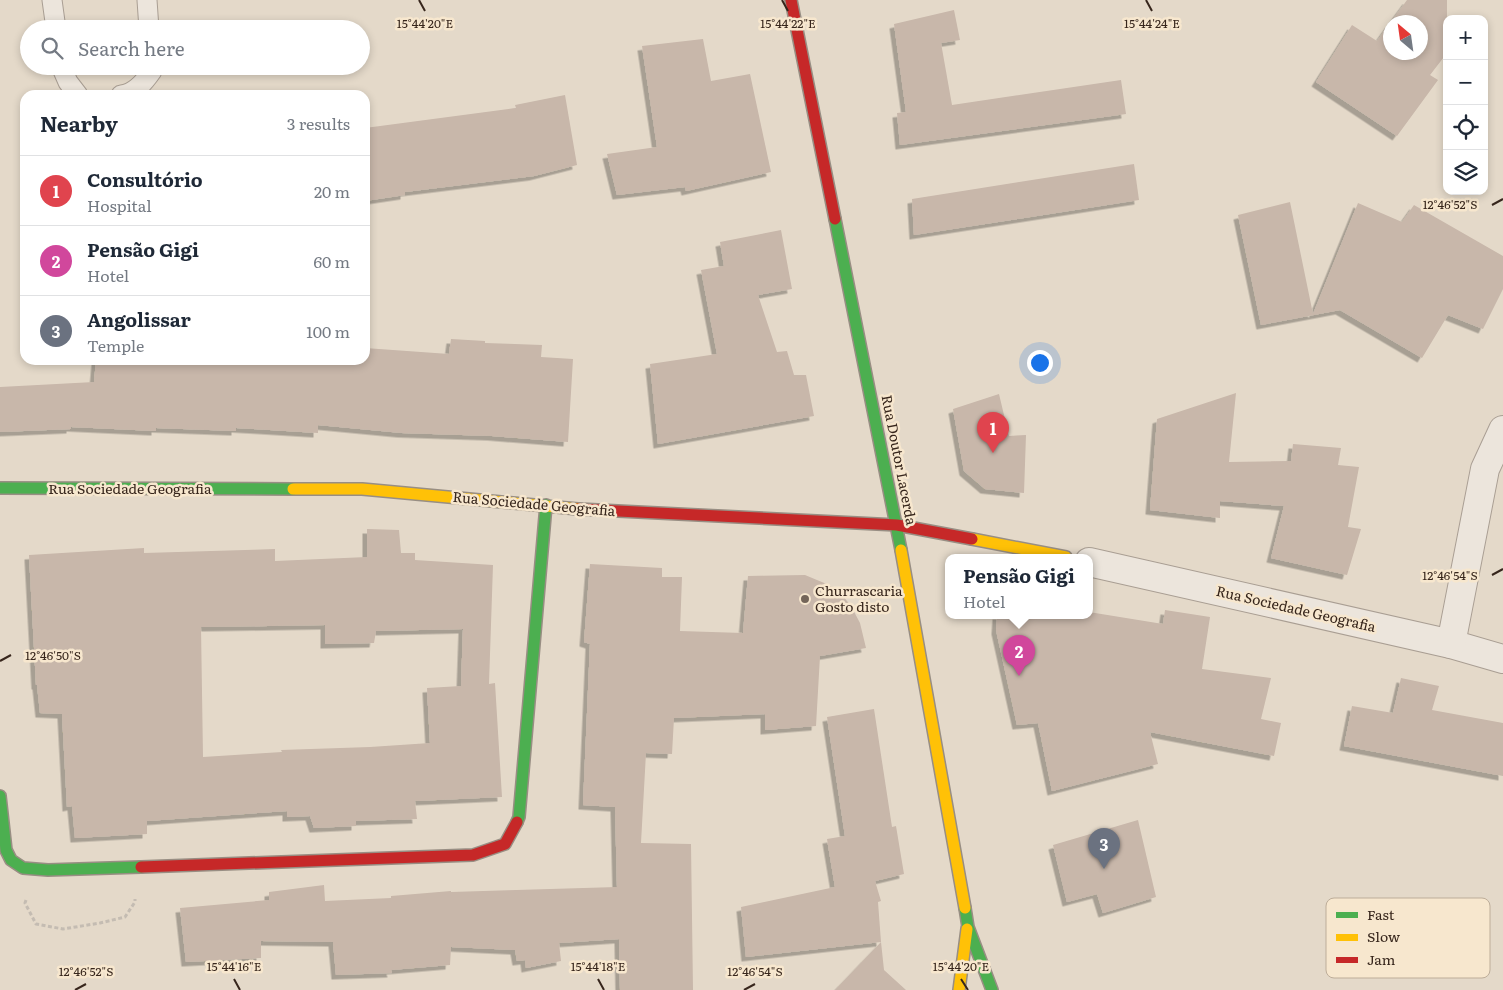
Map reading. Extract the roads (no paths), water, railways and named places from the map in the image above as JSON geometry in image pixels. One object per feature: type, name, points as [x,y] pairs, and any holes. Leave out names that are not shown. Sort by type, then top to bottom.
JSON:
[{"type":"street","name":"Rua Doutor Lacerda","points":[[791,0],[897,525],[968,927],[992,990]]},
{"type":"street","points":[[1451,644],[1485,469],[1503,430]]},
{"type":"street","name":"Rua Sociedade Geografia","points":[[0,488],[362,490],[576,509],[897,525],[1050,554]]},
{"type":"street","points":[[0,796],[6,850],[11,860],[22,868],[48,870],[473,855],[505,844],[519,817],[546,505]]},
{"type":"street","name":"Rua Sociedade Geografia","points":[[1093,563],[1451,644],[1503,659]]},
{"type":"street","name":"Rua Doutor Lacerda","points":[[959,990],[968,927]]},
{"type":"lane","points":[[52,0],[55,20]]},
{"type":"lane","points":[[147,0],[148,20]]},
{"type":"lane","points":[[65,75],[74,90]]},
{"type":"lane","points":[[134,90],[143,84],[149,75]]},
{"type":"place","name":"Consultório","points":[[993,453]]},
{"type":"place","name":"Churrascaria Gosto disto","points":[[805,599]]},
{"type":"place","name":"Pensão Gigi","points":[[1019,676]]},
{"type":"place","name":"Angolissar","points":[[1104,869]]}]
